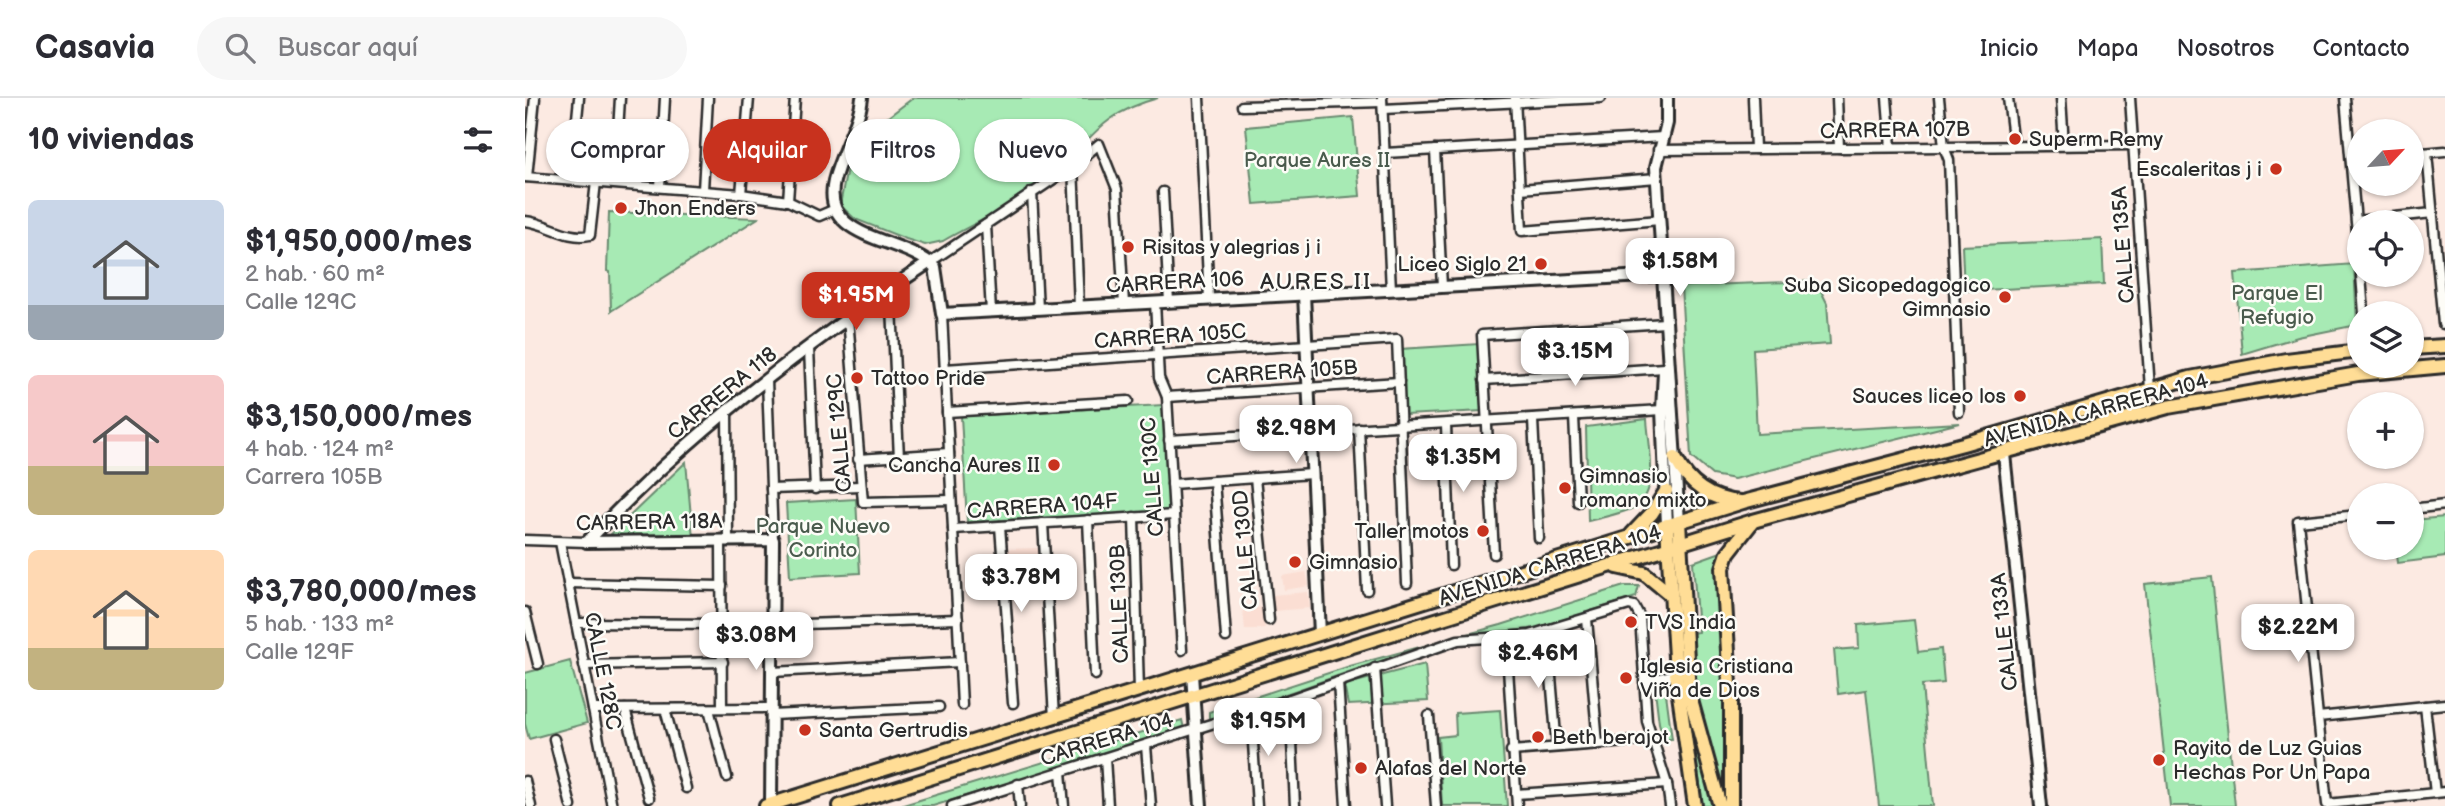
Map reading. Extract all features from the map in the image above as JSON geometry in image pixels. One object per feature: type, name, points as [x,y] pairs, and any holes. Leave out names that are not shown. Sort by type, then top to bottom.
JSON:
[{"type":"main road","points":[[2424,347],[2445,346]]},
{"type":"main road","name":"AVENIDA CARRERA 104","points":[[769,806],[1744,502],[1962,444],[2150,389],[2242,367],[2347,353]]},
{"type":"main road","name":"AVENIDA CARRERA 104","points":[[840,806],[1753,521],[2186,403],[2358,374],[2445,366]]},
{"type":"main road","points":[[1675,458],[1689,480],[1699,489],[1727,501],[1744,502]]},
{"type":"main road","points":[[1629,537],[1652,513],[1666,491]]},
{"type":"main road","points":[[1731,806],[1731,701],[1723,568],[1728,553],[1753,521]]},
{"type":"main road","points":[[1673,524],[1689,693],[1720,806]]},
{"type":"main road","points":[[1674,546],[1671,594],[1676,674],[1695,806]]},
{"type":"main road","points":[[1606,568],[1644,573],[1671,594]]},
{"type":"street","points":[[535,98],[526,177],[546,178]]},
{"type":"street","points":[[577,119],[579,98]]},
{"type":"street","points":[[620,119],[621,98]]},
{"type":"street","points":[[660,187],[665,98]]},
{"type":"street","points":[[703,190],[708,98]]},
{"type":"street","points":[[741,194],[749,98]]},
{"type":"street","points":[[788,201],[795,98]]},
{"type":"street","points":[[862,98],[857,119],[840,157],[831,195],[833,210],[847,224],[933,264],[942,314],[962,705]]},
{"type":"street","points":[[1199,98],[1209,299]]},
{"type":"street","points":[[1242,106],[1331,101],[1383,103],[1601,98]]},
{"type":"street","points":[[1667,98],[1663,137],[1658,150],[1657,178],[1675,458],[1673,524]]},
{"type":"street","points":[[1753,98],[1755,149]]},
{"type":"street","points":[[1836,98],[1839,148]]},
{"type":"street","points":[[1887,98],[1891,147]]},
{"type":"street","points":[[1939,98],[1944,147],[1949,160],[1959,412]]},
{"type":"street","points":[[2008,98],[2014,146]]},
{"type":"street","points":[[2061,98],[2064,145]]},
{"type":"street","name":"CALLE 135A","points":[[2130,98],[2150,389]]},
{"type":"street","points":[[2345,98],[2348,119]]},
{"type":"street","points":[[1516,100],[1522,231],[1660,220]]},
{"type":"street","points":[[1383,103],[1391,290]]},
{"type":"street","points":[[1385,153],[1663,137]]},
{"type":"street","name":"CARRERA 118","points":[[1092,150],[1099,144],[1117,189],[1124,304]]},
{"type":"street","name":"CARRERA 107B","points":[[1658,150],[2133,145]]},
{"type":"street","points":[[1435,150],[1442,287]]},
{"type":"street","points":[[2424,153],[2445,151]]},
{"type":"street","points":[[2427,153],[2433,213],[2440,246],[2443,324]]},
{"type":"street","points":[[1520,189],[1657,178]]},
{"type":"street","points":[[525,221],[542,222],[572,236],[590,235],[596,182]]},
{"type":"street","points":[[615,182],[788,201],[818,216],[833,210]]},
{"type":"street","name":"CARRERA 118","points":[[587,542],[657,471],[727,410],[848,318],[933,264],[1048,182]]},
{"type":"street","points":[[1074,182],[1079,307]]},
{"type":"street","points":[[1032,192],[1038,309]]},
{"type":"street","points":[[1163,192],[1169,302]]},
{"type":"street","points":[[2424,214],[2433,213]]},
{"type":"street","points":[[986,225],[991,312]]},
{"type":"street","name":"CARRERA 106","points":[[942,314],[1663,275]]},
{"type":"street","points":[[886,292],[893,306],[899,458]]},
{"type":"street","points":[[1304,294],[1320,634]]},
{"type":"street","name":"CALLE 130C","points":[[1155,302],[1159,378],[1167,397],[1182,650]]},
{"type":"street","name":"CALLE 129C","points":[[848,318],[863,502],[951,500]]},
{"type":"street","points":[[1494,554],[1482,335],[1665,323]]},
{"type":"street","points":[[1665,323],[1662,411],[1666,491],[1673,524]]},
{"type":"street","name":"CARRERA 105C","points":[[945,369],[1397,339],[1399,382]]},
{"type":"street","points":[[809,348],[815,488]]},
{"type":"street","points":[[1484,380],[1664,368]]},
{"type":"street","points":[[767,380],[773,540],[769,806]]},
{"type":"street","points":[[1399,382],[1407,583]]},
{"type":"street","name":"CARRERA 105B","points":[[1167,397],[1399,382]]},
{"type":"street","points":[[947,412],[1128,401]]},
{"type":"street","points":[[722,708],[727,410]]},
{"type":"street","points":[[1169,440],[1662,411]]},
{"type":"street","points":[[1574,417],[1578,502]]},
{"type":"street","points":[[1533,420],[1539,538]]},
{"type":"street","points":[[1446,425],[1451,565]]},
{"type":"street","points":[[1359,428],[1367,590]]},
{"type":"street","points":[[858,459],[949,453]]},
{"type":"street","name":"CALLE 133A","points":[[2004,454],[2041,806]]},
{"type":"street","points":[[1172,484],[1312,474]]},
{"type":"street","name":"CALLE 130D","points":[[1255,478],[1269,620]]},
{"type":"street","points":[[1214,481],[1226,637]]},
{"type":"street","points":[[771,489],[860,486]]},
{"type":"street","points":[[2424,507],[2445,505]]},
{"type":"street","name":"CARRERA 104F","points":[[953,528],[1174,515]]},
{"type":"street","points":[[2347,516],[2298,521],[2327,804],[2445,792]]},
{"type":"street","name":"CALLE 130B","points":[[1134,517],[1139,691]]},
{"type":"street","points":[[1088,520],[1095,675]]},
{"type":"street","points":[[1043,523],[1053,718]]},
{"type":"street","points":[[1000,526],[1013,704]]},
{"type":"street","name":"CARRERA 118A","points":[[525,540],[773,540]]},
{"type":"street","name":"CALLE 128C","points":[[560,542],[612,806]]},
{"type":"street","points":[[568,583],[722,586]]},
{"type":"street","name":"CARRERA 104","points":[[951,806],[978,802],[1018,784],[1251,712],[1458,640],[1506,638],[1587,620],[1634,606],[1640,617],[1644,682]]},
{"type":"street","points":[[525,612],[538,664]]},
{"type":"street","points":[[773,625],[958,619]]},
{"type":"street","points":[[1587,620],[1598,744]]},
{"type":"street","points":[[576,623],[723,624]]},
{"type":"street","points":[[1547,630],[1557,747]]},
{"type":"street","points":[[1506,638],[1511,751],[1517,806]]},
{"type":"street","points":[[584,664],[723,662]]},
{"type":"street","points":[[772,672],[960,662]]},
{"type":"street","points":[[1375,668],[1385,806]]},
{"type":"street","points":[[1192,674],[1201,806]]},
{"type":"street","points":[[1670,806],[1667,784],[1647,721],[1644,682],[1676,674]]},
{"type":"street","points":[[1338,682],[1346,806]]},
{"type":"street","points":[[1290,699],[1295,806]]},
{"type":"street","points":[[2318,717],[2445,704]]},
{"type":"street","points":[[2425,706],[2435,793]]},
{"type":"street","points":[[593,709],[722,708],[772,711],[939,707]]},
{"type":"street","points":[[625,709],[649,798]]},
{"type":"street","points":[[665,709],[686,788]]},
{"type":"street","points":[[709,709],[727,777]]},
{"type":"street","points":[[1251,712],[1257,806]]},
{"type":"street","points":[[1429,716],[1436,806]]},
{"type":"street","points":[[554,739],[571,806]]},
{"type":"street","points":[[1511,751],[1652,740]]},
{"type":"street","points":[[1146,746],[1151,806]]},
{"type":"street","points":[[1105,758],[1108,806]]},
{"type":"street","points":[[1061,772],[1064,806]]},
{"type":"street","points":[[525,781],[531,806]]},
{"type":"street","points":[[1018,784],[1020,806]]},
{"type":"street","points":[[1516,794],[1667,784]]},
{"type":"shaded area","points":[[1040,548],[1043,582],[1008,584],[1005,549]]},
{"type":"shaded area","points":[[1306,572],[1309,586],[1284,590],[1282,576]]},
{"type":"shaded area","points":[[1308,592],[1310,608],[1274,611],[1272,595]]},
{"type":"shaded area","points":[[1262,607],[1265,628],[1245,630],[1243,610]]},
{"type":"green space","points":[[913,98],[1158,98],[1120,113],[1092,135],[1092,119],[974,119],[974,182],[1043,182],[996,213],[943,241],[925,245],[855,219],[840,205],[845,179],[845,182],[960,182],[960,119],[886,119]]},
{"type":"green space","name":"Parque Aures II","points":[[1353,117],[1360,196],[1254,204],[1246,127]]},
{"type":"green space","points":[[609,212],[758,218],[611,311],[610,272],[607,271]]},
{"type":"green space","points":[[2102,239],[2104,284],[1964,291],[1962,246]]},
{"type":"green space","name":"Parque El Refugio","points":[[2347,265],[2347,287],[2355,287],[2356,301],[2347,301],[2347,327],[2298,337],[2242,354],[2235,273]]},
{"type":"green space","points":[[1816,281],[1827,303],[1830,344],[1753,349],[1757,434],[1960,423],[1734,479],[1712,475],[1691,457],[1681,286]]},
{"type":"green space","points":[[1479,344],[1483,411],[1405,415],[1400,349]]},
{"type":"green space","name":"Cancha Aures II","points":[[1163,405],[1169,511],[967,522],[961,416]]},
{"type":"green space","points":[[1647,419],[1651,466],[1648,490],[1643,500],[1630,509],[1588,521],[1586,427]]},
{"type":"green space","points":[[686,462],[693,538],[610,535]]},
{"type":"green space","name":"Parque Nuevo Corinto","points":[[856,499],[860,573],[790,577],[786,503]]},
{"type":"green space","points":[[2445,517],[2445,557],[2424,560],[2424,519]]},
{"type":"green space","points":[[1721,552],[1718,596],[1725,727],[1722,791],[1698,709],[1691,633],[1698,632],[1693,562]]},
{"type":"green space","points":[[2398,560],[2422,560],[2398,563]]},
{"type":"green space","points":[[2212,577],[2235,806],[2170,806],[2145,584]]},
{"type":"green space","points":[[1624,586],[1639,586],[1636,597],[1537,628],[1470,636],[1377,662],[1209,721],[1209,712],[1350,666],[1501,625]]},
{"type":"green space","points":[[1914,620],[1918,652],[1941,649],[1944,683],[1922,685],[1933,806],[1879,806],[1866,690],[1838,694],[1834,650],[1859,648],[1858,625]]},
{"type":"green space","points":[[570,661],[587,723],[529,739],[525,724],[525,673]]},
{"type":"green space","points":[[1425,664],[1428,701],[1348,705],[1344,685]]},
{"type":"green space","points":[[1665,686],[1672,739],[1664,739],[1659,723],[1655,690]]},
{"type":"green space","points":[[1500,710],[1507,806],[1442,806],[1438,737],[1456,735],[1455,713]]},
{"type":"green space","points":[[1182,720],[1184,729],[933,806],[900,806]]},
{"type":"green space","points":[[1691,722],[1715,806],[1703,806]]},
{"type":"place","name":"Superm Remy","points":[[2015,139]]},
{"type":"place","name":"Escaleritas j i","points":[[2276,169]]},
{"type":"place","name":"Jhon Enders","points":[[621,208]]},
{"type":"place","name":"Risitas y alegrias j i","points":[[1128,247]]},
{"type":"place","name":"Liceo Siglo 21","points":[[1541,264]]},
{"type":"place","name":"Suba Sicopedagogico Gimnasio","points":[[2005,297]]},
{"type":"place","name":"Tattoo Pride","points":[[857,378]]},
{"type":"place","name":"Sauces liceo los","points":[[2020,396]]},
{"type":"place","name":"Cancha Aures II","points":[[1054,465]]},
{"type":"place","name":"Gimnasio romano mixto","points":[[1565,488]]},
{"type":"place","name":"Taller motos","points":[[1483,531]]},
{"type":"place","name":"Gimnasio","points":[[1295,562]]},
{"type":"place","name":"TVS India","points":[[1631,622]]},
{"type":"place","name":"Iglesia Cristiana Viña de Dios","points":[[1626,678]]},
{"type":"place","name":"Santa Gertrudis","points":[[805,730]]},
{"type":"place","name":"Beth berajot","points":[[1538,737]]},
{"type":"place","name":"Rayito de Luz Guias Hechas Por Un Papa","points":[[2159,760]]},
{"type":"place","name":"Alafas del Norte","points":[[1361,768]]},
{"type":"district","name":"AURES II","points":[[1316,281]]}]
